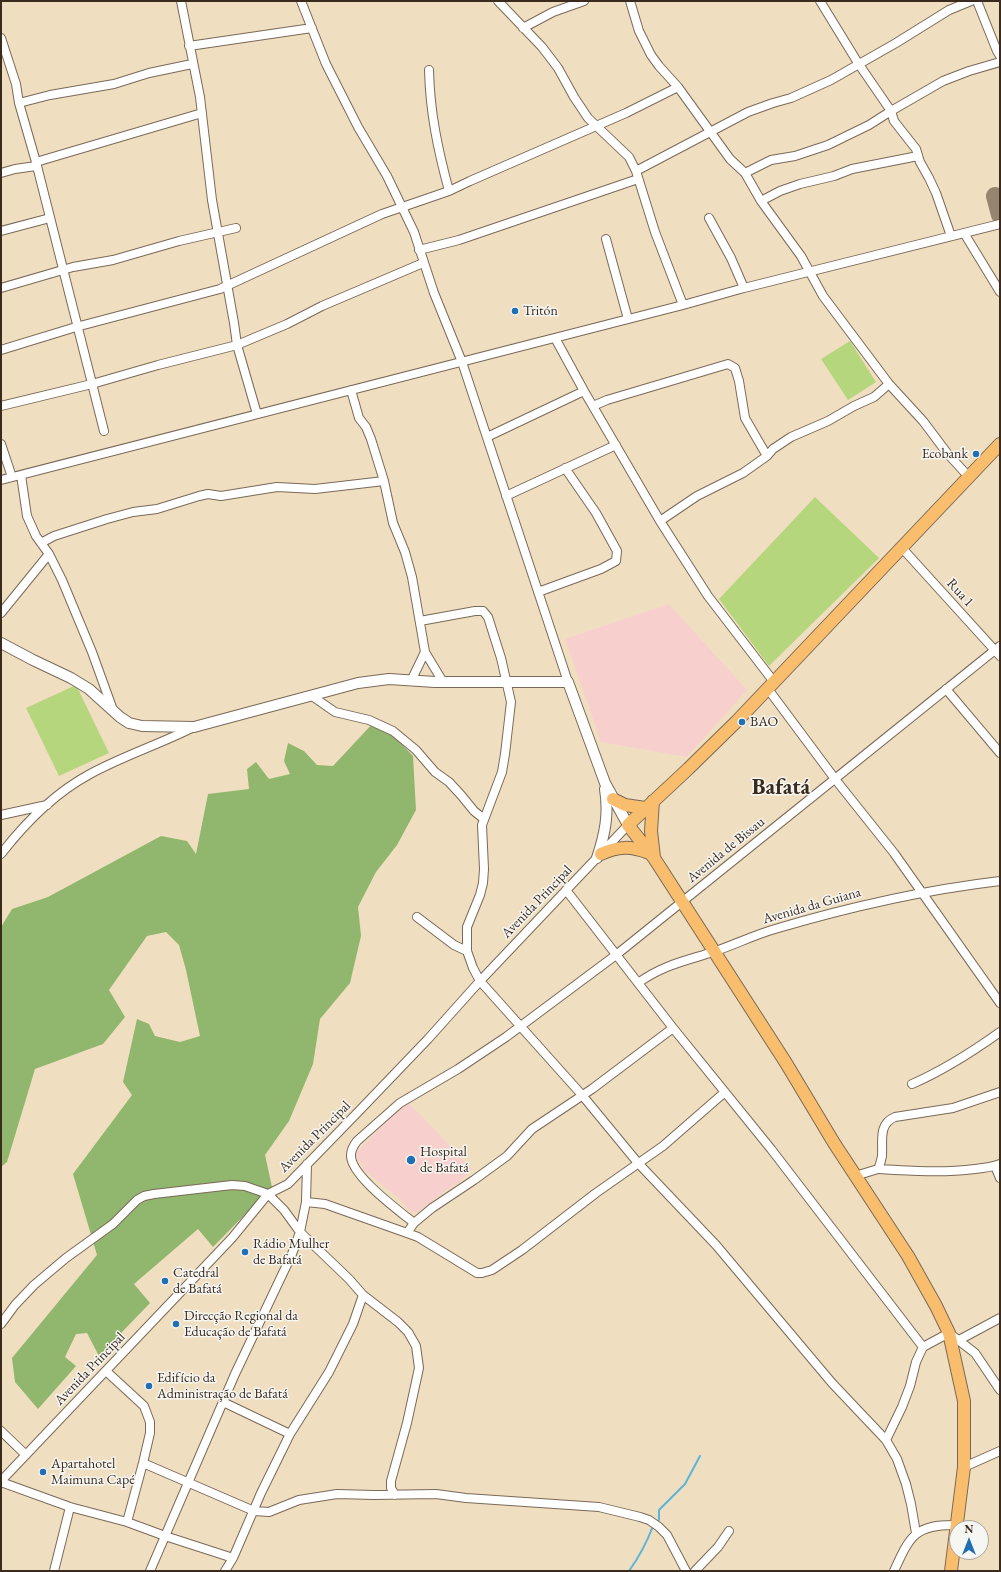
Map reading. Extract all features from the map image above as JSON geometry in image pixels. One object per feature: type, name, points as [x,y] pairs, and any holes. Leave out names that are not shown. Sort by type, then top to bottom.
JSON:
[{"type":"main road","points":[[958,1520],[964,1467],[964,1401],[949,1333],[936,1306],[908,1256],[681,903],[652,855],[628,825],[710,748],[1000,444]]},
{"type":"main road","points":[[613,798],[625,805],[649,805]]},
{"type":"main road","points":[[649,805],[652,855]]},
{"type":"main road","points":[[599,856],[617,848],[628,847],[638,848],[652,855]]},
{"type":"main road","points":[[950,1571],[952,1560]]},
{"type":"street","points":[[181,1],[202,113],[218,232],[228,286],[236,345],[257,414]]},
{"type":"street","points":[[301,1],[341,94],[370,147],[380,162],[403,206],[414,232],[423,263],[462,362],[568,682],[605,783],[628,825]]},
{"type":"street","points":[[498,1],[542,47],[558,68],[581,108],[629,157],[637,175],[655,232],[683,305]]},
{"type":"street","points":[[523,28],[554,12],[584,1]]},
{"type":"street","points":[[630,1],[639,31],[651,55],[678,88],[730,159],[745,173],[761,201],[801,256],[823,296],[889,384],[923,420],[947,453],[968,476]]},
{"type":"street","points":[[820,1],[858,63],[891,110],[894,120],[916,149],[936,193],[951,236]]},
{"type":"street","points":[[419,250],[459,240],[637,175],[758,108],[791,98],[810,90],[896,43],[949,10],[971,1]]},
{"type":"street","points":[[977,1],[1000,56]]},
{"type":"street","points":[[189,46],[312,28]]},
{"type":"street","points":[[1,38],[16,84],[19,103],[104,430]]},
{"type":"street","points":[[745,173],[771,160],[794,156],[828,145],[869,125],[891,110],[943,81],[969,70],[1000,62]]},
{"type":"street","points":[[19,103],[50,95],[114,84],[149,73],[192,64]]},
{"type":"street","points":[[429,70],[429,92],[436,142],[449,191]]},
{"type":"street","points":[[1,350],[76,327],[202,295],[228,286],[358,225],[403,206],[449,191],[632,111],[678,88]]},
{"type":"street","points":[[1,174],[202,113]]},
{"type":"street","points":[[761,201],[780,191],[800,184],[834,176],[852,169],[918,156]]},
{"type":"street","points":[[1,231],[50,218]]},
{"type":"street","points":[[709,218],[731,258],[744,288]]},
{"type":"street","points":[[1,480],[744,288],[1000,224]]},
{"type":"street","points":[[1,288],[62,269],[113,260],[179,241],[236,228]]},
{"type":"street","points":[[964,233],[1000,292]]},
{"type":"street","points":[[606,239],[628,319]]},
{"type":"street","points":[[1,406],[92,384],[236,345],[287,324],[322,306],[423,263]]},
{"type":"street","points":[[555,338],[584,391],[660,521],[708,596],[835,778],[894,853],[1000,1003]]},
{"type":"street","points":[[593,406],[607,400],[728,364],[735,368],[739,381],[745,418],[767,456]]},
{"type":"street","points":[[660,521],[697,496],[743,473],[791,437],[874,397],[889,384]]},
{"type":"street","points":[[351,390],[359,418],[366,427],[371,439],[384,481],[393,523],[405,552],[412,578],[425,652],[443,682]]},
{"type":"street","points":[[487,437],[584,391]]},
{"type":"street","points":[[1,444],[17,476],[27,516],[62,580],[92,652],[113,711]]},
{"type":"street","points":[[506,496],[616,445]]},
{"type":"street","points":[[538,592],[601,569],[616,561],[618,557],[617,551],[596,513],[565,468]]},
{"type":"street","points":[[41,543],[54,536],[107,519],[133,512],[157,509],[208,494],[221,496],[277,487],[314,489],[384,481]]},
{"type":"street","name":"Rua 1","points":[[902,548],[998,651]]},
{"type":"street","points":[[1,612],[49,554]]},
{"type":"street","points":[[420,621],[475,611],[483,611],[488,617],[507,682],[511,702],[505,754],[497,788],[482,825],[484,876],[480,895],[467,927],[467,951],[473,968],[480,981],[582,1095],[638,1163],[716,1245],[832,1383],[886,1440],[897,1459],[906,1484],[916,1533]]},
{"type":"street","points":[[1,643],[89,688],[113,711],[129,723],[142,726],[194,727]]},
{"type":"street","name":"Avenida de Bissau","points":[[414,1223],[360,1176],[353,1166],[351,1156],[352,1148],[366,1132],[400,1103],[458,1069],[521,1026],[616,955],[946,689],[998,651]]},
{"type":"street","points":[[410,681],[425,652]]},
{"type":"street","points":[[1,854],[13,839],[48,804],[68,788],[90,774],[194,727],[377,680],[443,682],[568,682]]},
{"type":"street","points":[[946,689],[1000,753]]},
{"type":"street","points":[[312,696],[336,712],[369,720],[393,731],[416,750],[435,772],[449,782],[474,811],[484,819]]},
{"type":"street","points":[[599,856],[607,821],[608,804],[605,783]]},
{"type":"street","points":[[1,815],[48,804]]},
{"type":"street","name":"Avenida Principal","points":[[1,1481],[232,1238],[268,1194],[288,1184],[396,1073],[480,981],[628,825]]},
{"type":"street","name":"Avenida da Guiana","points":[[638,982],[663,967],[713,952],[782,927],[866,904],[922,893],[1000,881]]},
{"type":"street","points":[[566,890],[672,1028],[771,1149],[923,1347]]},
{"type":"street","points":[[417,917],[454,945],[467,951]]},
{"type":"street","points":[[407,1233],[414,1223],[432,1208],[507,1156],[532,1129],[648,1048],[672,1028]]},
{"type":"street","points":[[912,1084],[958,1061],[1000,1032]]},
{"type":"street","points":[[306,1202],[325,1204],[418,1237],[471,1270],[477,1272],[487,1272],[522,1250],[590,1197],[663,1146],[725,1092]]},
{"type":"street","points":[[878,1169],[882,1157],[882,1130],[888,1119],[953,1108],[1000,1092]]},
{"type":"street","points":[[150,1571],[187,1482],[258,1325],[283,1274],[300,1232],[306,1202],[307,1164]]},
{"type":"street","points":[[856,1176],[878,1169],[942,1171],[963,1170],[997,1165],[1000,1178]]},
{"type":"street","points":[[1,1324],[15,1305],[34,1285],[66,1258],[113,1224],[130,1206],[144,1196],[232,1185],[245,1186],[268,1194],[284,1210],[300,1232],[364,1295],[398,1322],[408,1332],[416,1346],[419,1368],[409,1417],[390,1481],[391,1488],[395,1495]]},
{"type":"street","points":[[225,1571],[233,1558],[261,1493],[290,1434],[329,1372],[353,1324],[364,1295]]},
{"type":"street","points":[[959,1340],[1000,1318]]},
{"type":"street","points":[[886,1440],[910,1386],[916,1362],[923,1347],[949,1333],[975,1353],[982,1361],[1000,1390]]},
{"type":"street","points":[[106,1371],[144,1406],[148,1413],[150,1422],[150,1433],[127,1522]]},
{"type":"street","points":[[223,1402],[290,1434]]},
{"type":"street","points":[[1,1431],[26,1455]]},
{"type":"street","points":[[964,1467],[1000,1451]]},
{"type":"street","points":[[143,1463],[254,1511],[270,1512],[299,1500],[336,1494],[436,1494],[466,1498],[599,1507],[649,1520],[659,1527],[666,1535],[686,1571]]},
{"type":"street","points":[[1,1481],[70,1507],[127,1522],[233,1558]]},
{"type":"street","points":[[54,1571],[70,1507]]},
{"type":"street","points":[[894,1571],[908,1543],[916,1533],[938,1525],[949,1525]]},
{"type":"street","points":[[695,1571],[718,1547],[729,1531]]},
{"type":"shaded area","points":[[669,604],[747,690],[687,757],[601,742],[565,639]]},
{"type":"shaded area","name":"Hospital de Bafatá","points":[[407,1101],[472,1169],[459,1183],[455,1184],[419,1211],[411,1213],[399,1198],[362,1169],[364,1166],[354,1155]]},
{"type":"green space","points":[[850,341],[876,382],[848,400],[821,359]]},
{"type":"green space","points":[[815,497],[879,558],[769,666],[719,599]]},
{"type":"green space","points":[[76,685],[109,753],[59,776],[26,708]]},
{"type":"green space","points":[[374,722],[390,732],[413,756],[416,810],[397,845],[376,872],[358,907],[361,936],[350,983],[320,1019],[313,1064],[289,1121],[265,1155],[272,1187],[213,1247],[198,1229],[134,1284],[150,1303],[99,1356],[87,1333],[76,1334],[65,1357],[76,1366],[38,1409],[15,1382],[12,1358],[97,1255],[73,1174],[132,1095],[123,1082],[137,1019],[149,1024],[155,1036],[180,1042],[200,1036],[179,945],[166,932],[147,936],[109,990],[125,1017],[103,1044],[35,1069],[7,1162],[1,1167],[1,927],[12,909],[48,897],[161,836],[187,841],[196,854],[208,794],[249,789],[247,769],[256,762],[269,779],[290,774],[284,761],[288,743],[304,751],[317,765],[333,766]]},
{"type":"waterway","points":[[656,1523],[659,1520],[659,1510],[685,1484],[700,1456]]},
{"type":"waterway","points":[[629,1571],[648,1538],[653,1526]]},
{"type":"taxiway","points":[[995,196],[1000,215]]},
{"type":"place","name":"Tritón","points":[[515,311]]},
{"type":"place","name":"Ecobank","points":[[976,454]]},
{"type":"place","name":"BAO","points":[[742,722]]},
{"type":"place","name":"Hospital de Bafatá","points":[[411,1160]]},
{"type":"place","name":"Rádio Mulher de Bafatá","points":[[245,1252]]},
{"type":"place","name":"Catedral de Bafatá","points":[[165,1281]]},
{"type":"place","name":"Direcção Regional da Educação de Bafatá","points":[[176,1324]]},
{"type":"place","name":"Edifício da Administração de Bafatá","points":[[149,1386]]},
{"type":"place","name":"Apartahotel Maimuna Capé","points":[[43,1472]]},
{"type":"district","name":"Bafatá","points":[[781,788]]}]
